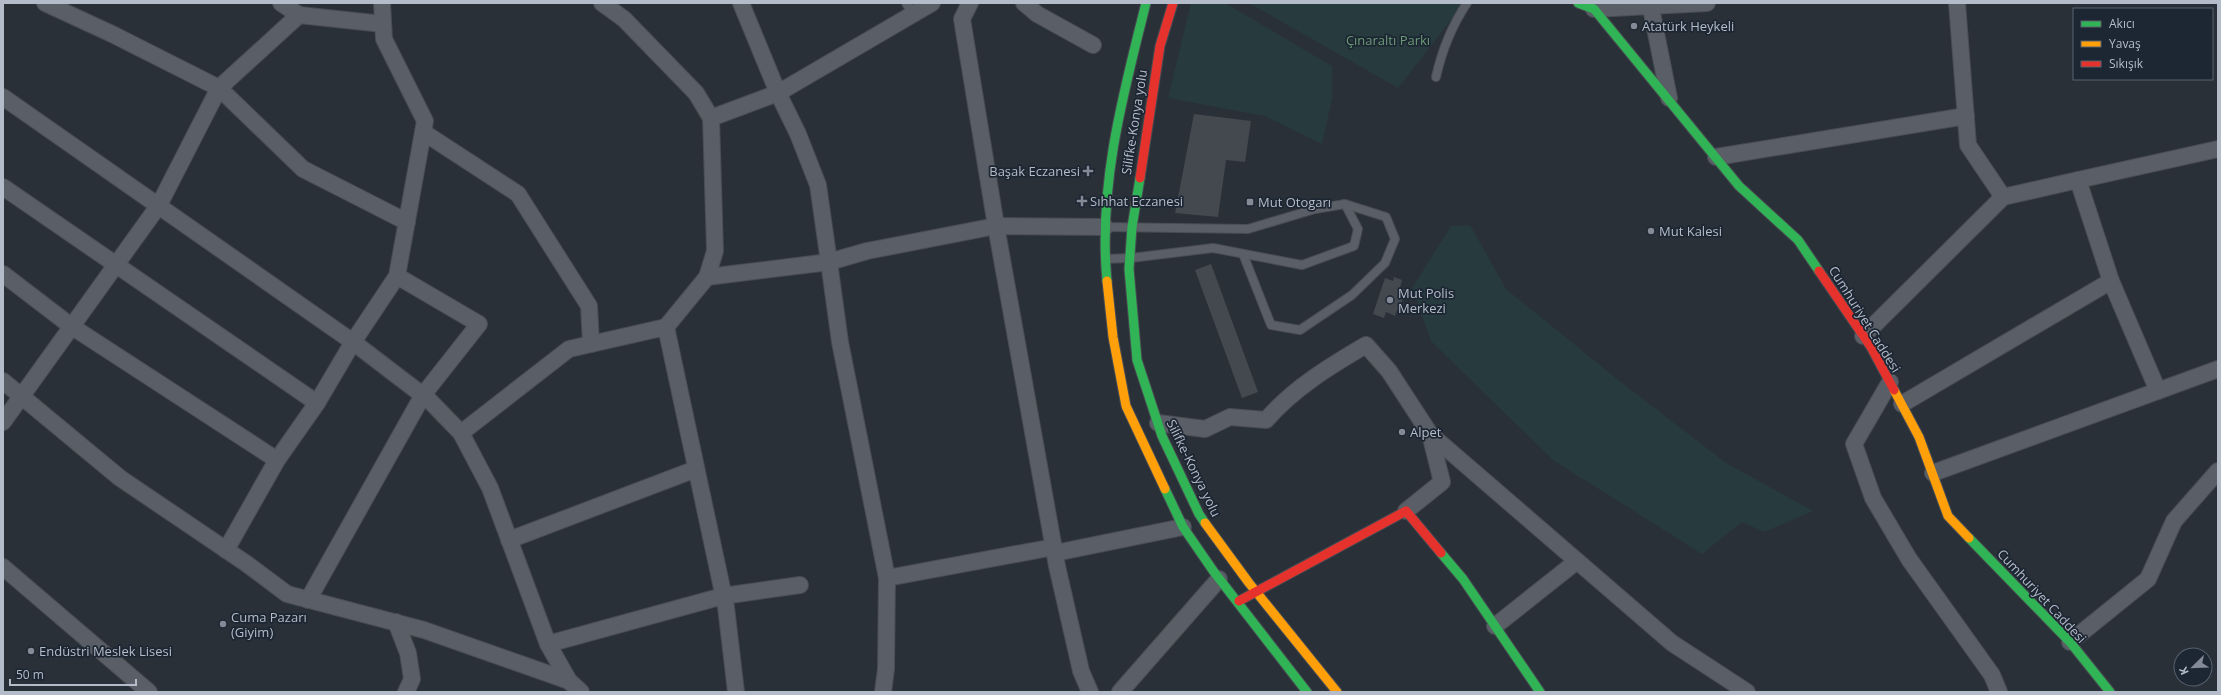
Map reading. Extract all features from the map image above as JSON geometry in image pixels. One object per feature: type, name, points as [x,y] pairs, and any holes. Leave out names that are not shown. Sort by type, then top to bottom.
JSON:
[{"type":"main road","name":"Silifke-Konya yolu","points":[[1146,3],[1111,152],[1105,227],[1105,259],[1113,337],[1126,406],[1183,527],[1219,579],[1307,692]]},
{"type":"main road","name":"Silifke-Konya yolu","points":[[1173,3],[1160,46],[1132,228],[1130,269],[1137,360],[1158,423],[1199,514],[1256,592],[1337,692]]},
{"type":"main road","points":[[1578,3],[1594,9]]},
{"type":"main road","name":"Cumhuriyet Caddesi","points":[[1594,9],[1739,186],[1798,240],[1863,336],[1920,437],[1948,516],[2070,642],[2110,692]]},
{"type":"main road","points":[[1237,602],[1406,511],[1463,579],[1540,692]]},
{"type":"street","points":[[46,3],[112,34],[219,88],[303,169],[407,222]]},
{"type":"street","points":[[281,3],[299,16],[383,24]]},
{"type":"street","points":[[226,550],[277,460],[317,403],[353,342],[397,276],[425,121],[384,39],[382,3]]},
{"type":"street","points":[[461,433],[569,349],[666,327],[707,277],[715,251],[711,118],[696,93],[624,19],[602,3]]},
{"type":"street","points":[[741,3],[778,93],[798,134],[818,185],[840,342],[887,578],[886,669],[883,692]]},
{"type":"street","points":[[711,118],[778,93],[909,8],[932,3]]},
{"type":"street","points":[[970,3],[962,19],[996,226],[1054,550],[1081,671],[1090,692]]},
{"type":"street","points":[[1024,3],[1037,14],[1093,45]]},
{"type":"street","points":[[1594,9],[1708,3]]},
{"type":"street","points":[[1957,3],[1968,145],[2003,197]]},
{"type":"street","points":[[1650,5],[1670,102]]},
{"type":"street","points":[[3,422],[159,205],[219,88],[299,16]]},
{"type":"street","points":[[3,97],[353,342],[423,395],[461,433],[490,488],[548,644],[569,681],[581,692]]},
{"type":"street","points":[[1716,157],[1966,116]]},
{"type":"street","points":[[423,132],[518,194],[589,306],[591,344]]},
{"type":"street","points":[[1863,336],[2003,197],[2218,149]]},
{"type":"street","points":[[2078,180],[2111,281],[2158,391]]},
{"type":"street","points":[[3,187],[317,403]]},
{"type":"street","points":[[707,277],[829,262],[867,250],[996,226],[1105,227]]},
{"type":"street","points":[[3,274],[71,326],[277,460]]},
{"type":"street","points":[[308,600],[423,395],[479,324],[397,276]]},
{"type":"street","points":[[1902,404],[2111,281]]},
{"type":"street","points":[[666,327],[723,596],[736,692]]},
{"type":"street","points":[[1158,423],[1205,429],[1230,418],[1266,420],[1279,404],[1321,372],[1366,345],[1389,372],[1430,434],[1672,643],[1727,688],[1747,692]]},
{"type":"street","points":[[1933,473],[2218,369]]},
{"type":"street","points":[[3,381],[120,478],[226,550],[287,594],[424,630],[569,681]]},
{"type":"street","points":[[1890,382],[1854,444],[1873,498],[1909,559],[1992,676],[1999,692]]},
{"type":"street","points":[[1406,511],[1442,482],[1430,434]]},
{"type":"street","points":[[509,540],[696,469]]},
{"type":"street","points":[[2070,642],[2148,579],[2174,521],[2218,471]]},
{"type":"street","points":[[887,578],[1183,527]]},
{"type":"street","points":[[1495,626],[1577,560]]},
{"type":"street","points":[[3,567],[149,692]]},
{"type":"street","points":[[1120,692],[1219,579]]},
{"type":"street","points":[[548,644],[723,596],[800,585]]},
{"type":"street","points":[[396,622],[408,653],[412,679],[406,692]]},
{"type":"lane","points":[[1436,77],[1442,50],[1455,21],[1467,3]]},
{"type":"lane","points":[[1105,227],[1248,229],[1315,209],[1345,204],[1386,217],[1395,239],[1386,263],[1352,295],[1300,330],[1270,325],[1243,254]]},
{"type":"lane","points":[[1105,259],[1131,258],[1213,248],[1302,265],[1354,246],[1358,229],[1345,204]]},
{"type":"green space","points":[[1191,3],[1225,3],[1332,66],[1332,99],[1322,144],[1265,116],[1168,98]]},
{"type":"green space","name":"Çınaraltı Parkı","points":[[1249,3],[1461,3],[1462,6],[1398,88]]},
{"type":"green space","points":[[1470,225],[1506,289],[1617,379],[1726,463],[1813,511],[1764,532],[1742,522],[1702,554],[1553,460],[1431,341],[1412,288],[1451,226]]},
{"type":"building","points":[[1194,114],[1251,121],[1245,162],[1226,160],[1218,217],[1175,213]]},
{"type":"building","points":[[1211,264],[1258,392],[1242,398],[1195,270]]},
{"type":"building","name":"Mut Polis Merkezi","points":[[1394,277],[1402,280],[1400,288],[1406,290],[1399,310],[1397,310],[1395,316],[1386,312],[1384,318],[1373,314],[1385,278],[1393,281]]},
{"type":"traffic: fast","points":[[1107,281],[1105,246],[1109,175],[1121,106],[1146,3]]},
{"type":"traffic: fast","points":[[1578,3],[1594,9],[1739,186],[1798,240],[1819,271]]},
{"type":"traffic: fast","points":[[1140,178],[1132,227],[1129,269],[1137,360],[1162,436],[1199,514],[1205,523]]},
{"type":"traffic: fast","points":[[1165,489],[1183,527],[1214,572],[1307,692]]},
{"type":"traffic: fast","points":[[1969,538],[2070,642],[2110,692]]},
{"type":"traffic: fast","points":[[1441,553],[1463,579],[1540,692]]},
{"type":"traffic: slow","points":[[1107,281],[1113,337],[1126,406],[1165,489]]},
{"type":"traffic: slow","points":[[1894,390],[1919,437],[1948,516],[1969,538]]},
{"type":"traffic: slow","points":[[1205,523],[1249,583],[1337,692]]},
{"type":"traffic: jam","points":[[1140,178],[1160,46],[1173,3]]},
{"type":"traffic: jam","points":[[1819,271],[1871,347],[1894,390]]},
{"type":"traffic: jam","points":[[1239,601],[1406,511],[1441,553]]},
{"type":"place","name":"Atatürk Heykeli","points":[[1634,26]]},
{"type":"place","name":"Başak Eczanesi","points":[[1088,171]]},
{"type":"place","name":"Sıhhat Eczanesi","points":[[1082,201]]},
{"type":"place","name":"Mut Otogarı","points":[[1250,202]]},
{"type":"place","name":"Mut Kalesi","points":[[1651,231]]},
{"type":"place","name":"Mut Polis Merkezi","points":[[1390,300]]},
{"type":"place","name":"Alpet","points":[[1402,432]]},
{"type":"place","name":"Cuma Pazarı (Giyim)","points":[[223,624]]},
{"type":"place","name":"Endüstri Meslek Lisesi","points":[[31,651]]}]
